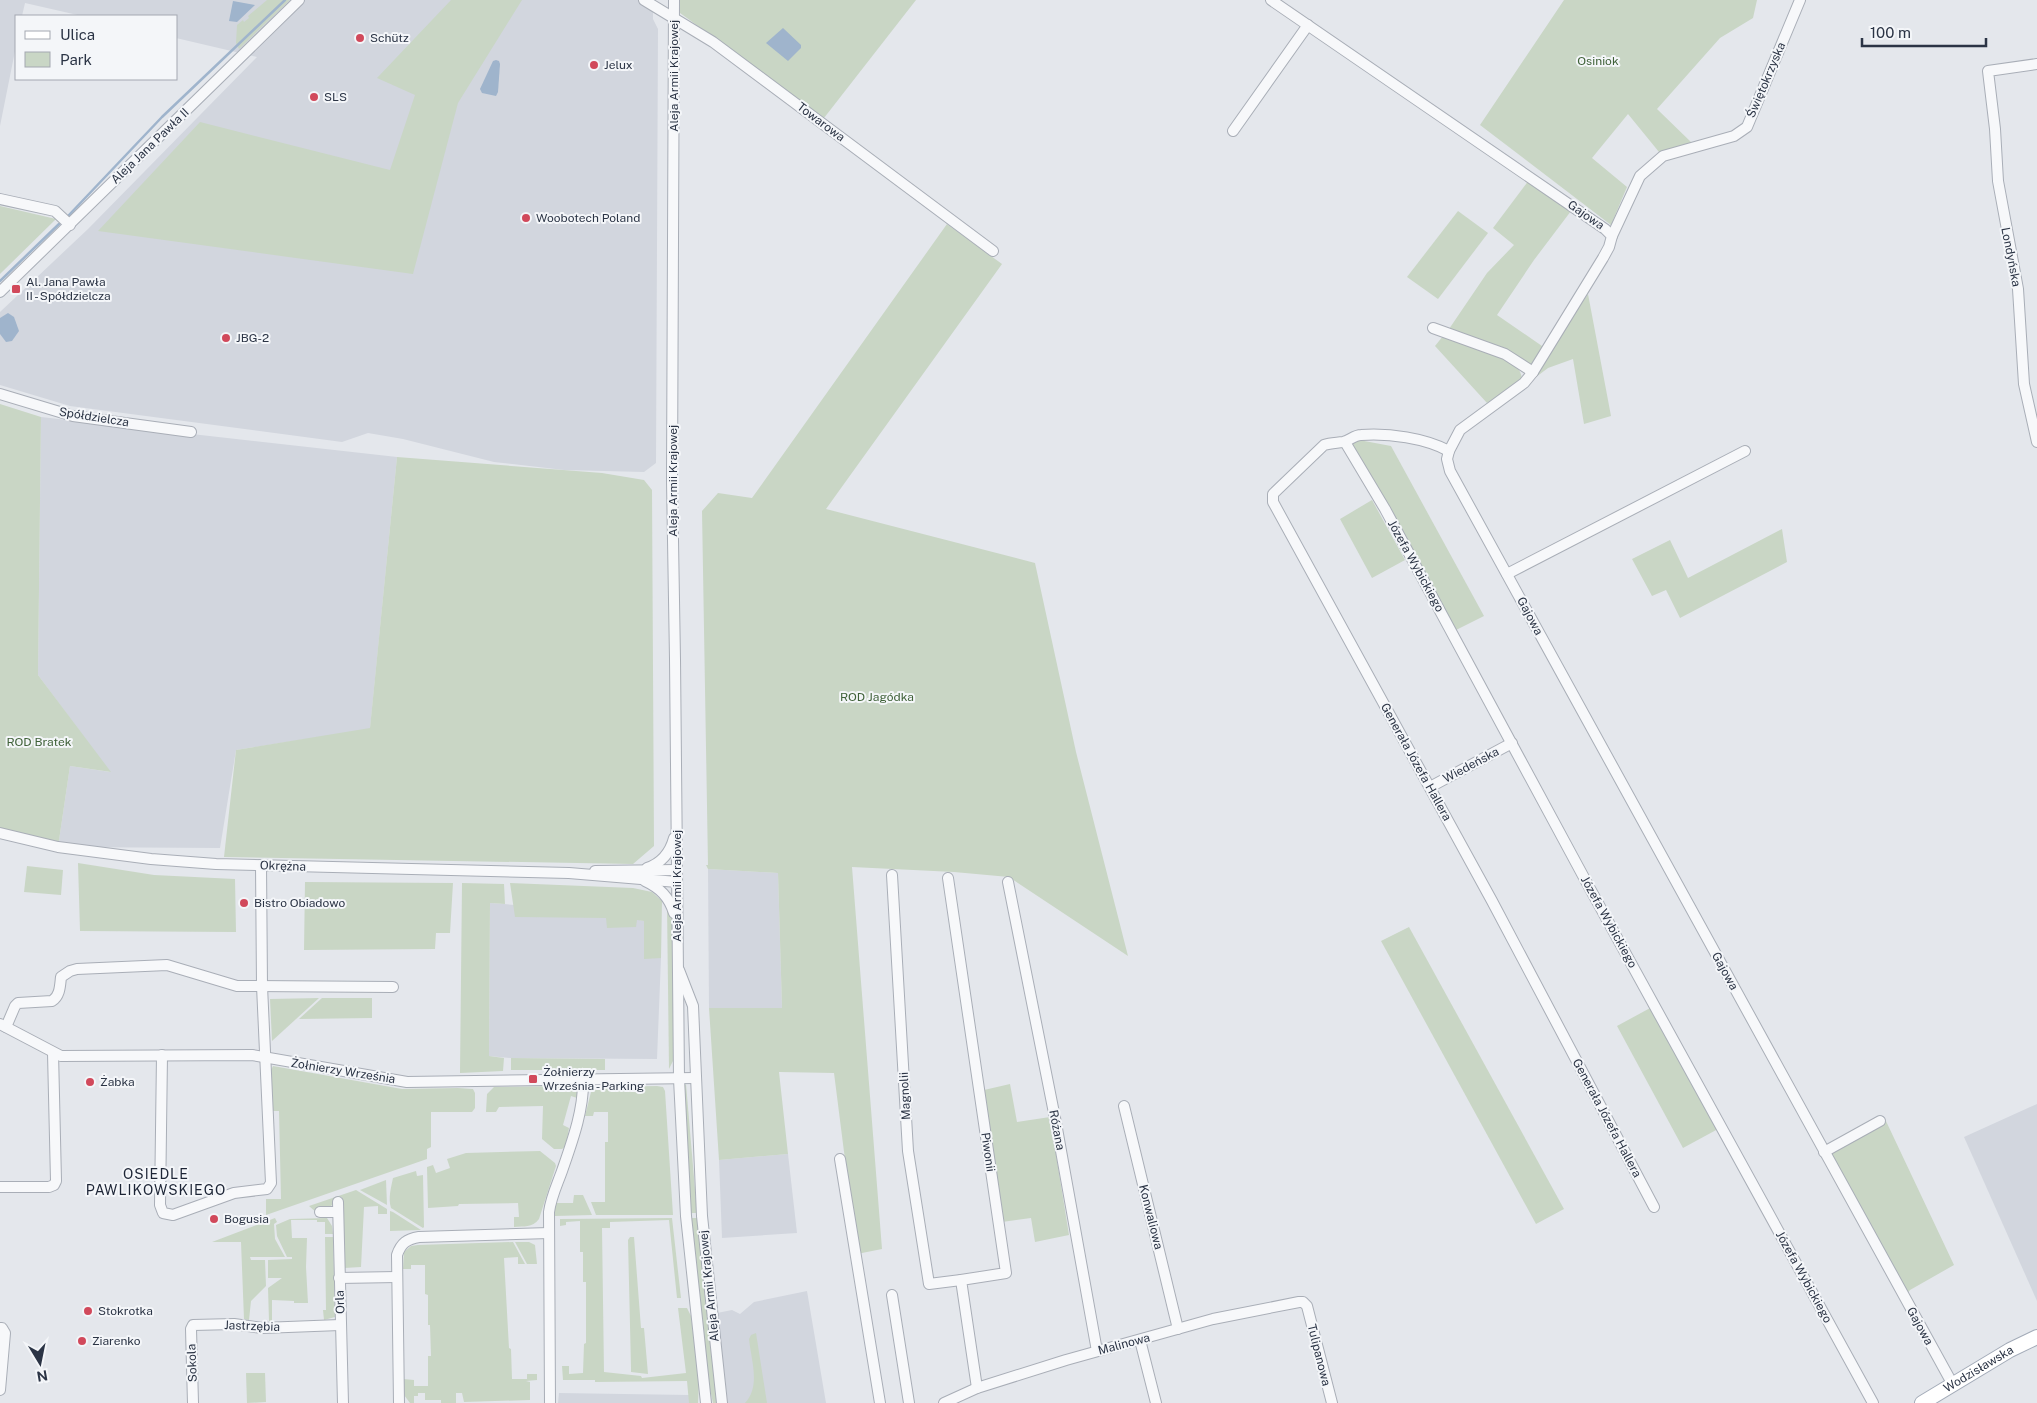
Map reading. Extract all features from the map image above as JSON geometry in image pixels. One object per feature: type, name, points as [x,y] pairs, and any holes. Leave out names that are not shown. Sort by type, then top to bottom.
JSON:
[{"type":"main road","name":"Wodzisławska","points":[[1922,1403],[2010,1350],[2037,1337]]},
{"type":"street","name":"Aleja Jana Pawła II","points":[[0,292],[299,0]]},
{"type":"street","name":"Towarowa","points":[[644,0],[716,44],[993,251]]},
{"type":"street","name":"Aleja Armii Krajowej","points":[[674,0],[672,480],[677,822],[676,962],[679,1078],[686,1216],[706,1403]]},
{"type":"street","name":"Gajowa","points":[[1271,0],[1597,223],[1612,236],[1610,246],[1533,372],[1524,383],[1460,430],[1449,450],[1447,459],[1450,471],[1952,1384]]},
{"type":"street","name":"Świętokrzyska","points":[[1612,236],[1640,176],[1663,156],[1734,136],[1747,127],[1800,0]]},
{"type":"street","points":[[1234,131],[1308,25]]},
{"type":"street","name":"Londyńska","points":[[2037,64],[1988,71],[1995,129],[1998,181],[2018,289],[2024,384],[2037,442]]},
{"type":"street","points":[[0,198],[55,212],[70,224]]},
{"type":"street","points":[[1433,328],[1505,354],[1533,372]]},
{"type":"street","name":"Spółdzielcza","points":[[0,394],[73,416],[191,432]]},
{"type":"street","name":"Generała Józefa Hallera","points":[[1449,450],[1424,440],[1387,436],[1359,435],[1345,442],[1330,443],[1324,446],[1273,494],[1272,502],[1430,786],[1654,1207]]},
{"type":"street","name":"Józefa Wybickiego","points":[[1345,442],[1386,510],[1873,1403]]},
{"type":"street","points":[[1508,574],[1745,451]]},
{"type":"street","name":"Wiedeńska","points":[[1430,786],[1512,742]]},
{"type":"street","points":[[677,822],[673,843],[665,858],[642,874],[666,895],[677,921]]},
{"type":"street","name":"Okrężna","points":[[0,834],[58,847],[151,859],[261,865],[569,874],[614,878],[642,874],[677,876]]},
{"type":"street","points":[[162,1055],[160,1205],[163,1213],[173,1216],[234,1193],[261,1191],[270,1186],[264,1058],[261,865]]},
{"type":"street","name":"Magnolii","points":[[892,875],[908,1151],[929,1284],[961,1280]]},
{"type":"street","name":"Piwonii","points":[[948,878],[1006,1273],[961,1280]]},
{"type":"street","name":"Różana","points":[[1008,882],[1056,1123],[1097,1351]]},
{"type":"street","name":"Aleja Armii Krajowej","points":[[676,962],[692,1006],[702,1216],[722,1403]]},
{"type":"street","points":[[3,1025],[18,1003],[52,1001],[55,999],[62,977],[70,971],[77,969],[167,966],[181,968],[222,983],[237,986],[393,988]]},
{"type":"street","name":"Żołnierzy Września","points":[[3,1025],[53,1053],[62,1056],[241,1054],[408,1082],[695,1078]]},
{"type":"street","points":[[0,1187],[49,1187],[54,1185],[56,1181],[53,1053]]},
{"type":"street","points":[[550,1403],[549,1233],[551,1200],[566,1160],[583,1100],[583,1079]]},
{"type":"street","name":"Konwaliowa","points":[[1124,1106],[1178,1329]]},
{"type":"street","points":[[1824,1152],[1880,1121]]},
{"type":"street","points":[[840,1159],[880,1403]]},
{"type":"street","name":"Orla","points":[[320,1212],[338,1207],[343,1403]]},
{"type":"street","points":[[398,1403],[397,1255],[403,1242],[419,1237],[549,1233]]},
{"type":"street","points":[[339,1278],[397,1278]]},
{"type":"street","points":[[961,1280],[977,1388]]},
{"type":"street","points":[[892,1296],[909,1403]]},
{"type":"street","name":"Malinowa","points":[[944,1403],[977,1388],[1097,1351],[1213,1319],[1299,1302],[1303,1302],[1307,1306]]},
{"type":"street","name":"Tulipanowa","points":[[1307,1306],[1332,1403]]},
{"type":"street","name":"Jastrzębia","points":[[193,1325],[234,1324],[262,1328],[340,1324]]},
{"type":"street","name":"Sokola","points":[[193,1325],[191,1329],[193,1403]]},
{"type":"street","points":[[0,1328],[5,1333],[0,1390]]},
{"type":"street","points":[[1140,1340],[1156,1403]]},
{"type":"shaded area","points":[[0,0],[653,0],[653,19],[658,29],[656,463],[644,472],[564,470],[494,462],[403,439],[368,433],[342,442],[70,406],[0,385],[0,312],[88,229],[257,57],[178,38],[178,15],[78,15],[25,3],[22,15],[15,15],[15,51],[0,126]]},
{"type":"shaded area","points":[[41,417],[397,457],[370,729],[236,750],[220,848],[58,847],[70,766],[110,772],[38,675]]},
{"type":"shaded area","points":[[708,869],[778,873],[782,1008],[709,1008]]},
{"type":"shaded area","points":[[490,903],[602,912],[644,921],[644,958],[661,958],[657,1059],[511,1058],[489,1056]]},
{"type":"shaded area","points":[[2037,1104],[2037,1301],[1964,1137]]},
{"type":"shaded area","points":[[788,1154],[797,1233],[722,1238],[719,1160]]},
{"type":"shaded area","points":[[807,1291],[826,1403],[728,1403],[717,1313],[732,1310],[740,1314],[754,1302]]},
{"type":"shaded area","points":[[559,1393],[689,1395],[689,1403],[558,1403]]},
{"type":"green space","points":[[267,0],[290,0],[239,49],[236,43],[237,25],[249,18],[248,16]]},
{"type":"green space","points":[[451,0],[522,0],[458,103],[413,274],[98,231],[200,122],[390,170],[415,95],[377,78]]},
{"type":"green space","points":[[680,0],[916,0],[824,118],[680,13]]},
{"type":"green space","name":"Osiniok","points":[[1564,0],[1757,0],[1753,18],[1720,38],[1657,109],[1692,143],[1659,152],[1628,114],[1592,158],[1627,187],[1611,225],[1480,125]]},
{"type":"green space","points":[[1529,180],[1571,211],[1534,260],[1497,315],[1542,346],[1554,334],[1542,352],[1530,365],[1505,348],[1449,329],[1487,273],[1514,245],[1493,228]]},
{"type":"green space","points":[[0,206],[56,219],[0,274]]},
{"type":"green space","points":[[1458,211],[1488,233],[1438,299],[1407,277]]},
{"type":"green space","name":"ROD Jagódka","points":[[947,224],[1002,264],[826,509],[1035,563],[1076,752],[1128,956],[1009,877],[852,867],[882,1249],[857,1254],[834,1073],[779,1072],[788,1154],[719,1160],[709,1008],[782,1008],[778,873],[708,869],[706,865],[708,865],[702,511],[718,493],[752,498]]},
{"type":"green space","points":[[1588,294],[1611,416],[1584,424],[1573,359],[1548,368],[1528,383]]},
{"type":"green space","points":[[1443,336],[1504,358],[1515,365],[1521,373],[1521,381],[1487,403],[1435,346]]},
{"type":"green space","name":"ROD Bratek","points":[[0,404],[41,417],[38,675],[111,772],[70,766],[58,847],[0,833]]},
{"type":"green space","points":[[1359,440],[1391,446],[1484,616],[1456,630],[1351,445]]},
{"type":"green space","points":[[397,457],[602,473],[644,480],[652,490],[654,846],[633,864],[224,857],[236,750],[370,728]]},
{"type":"green space","points":[[1372,500],[1405,560],[1372,578],[1340,519]]},
{"type":"green space","points":[[1782,529],[1787,562],[1680,618],[1666,590],[1652,596],[1632,559],[1670,540],[1688,578]]},
{"type":"green space","points":[[78,863],[154,875],[235,879],[236,932],[80,931]]},
{"type":"green space","points":[[27,866],[63,870],[61,895],[24,892]]},
{"type":"green space","points":[[305,882],[453,883],[450,933],[436,933],[435,949],[304,950]]},
{"type":"green space","points":[[462,883],[504,884],[505,904],[490,903],[489,1056],[504,1058],[503,1071],[460,1073]]},
{"type":"green space","points":[[510,883],[633,888],[652,892],[662,901],[661,958],[644,959],[644,921],[637,920],[636,927],[607,928],[606,918],[515,917]]},
{"type":"green space","points":[[667,905],[672,919],[674,1059],[669,1069]]},
{"type":"green space","points":[[1409,927],[1564,1209],[1536,1224],[1381,941]]},
{"type":"green space","points":[[319,998],[272,1041],[270,999]]},
{"type":"green space","points":[[322,998],[372,998],[372,1018],[299,1019]]},
{"type":"green space","points":[[1652,1007],[1718,1129],[1683,1148],[1617,1026]]},
{"type":"green space","points":[[511,1058],[605,1059],[605,1070],[511,1070]]},
{"type":"green space","points":[[273,1066],[402,1089],[473,1089],[475,1093],[475,1108],[472,1112],[431,1112],[431,1147],[427,1149],[427,1159],[266,1215],[266,1199],[281,1199],[279,1111],[271,1111],[270,1072]]},
{"type":"green space","points":[[686,1084],[697,1213],[691,1213],[684,1086]]},
{"type":"green space","points":[[1010,1084],[1017,1122],[1050,1117],[1069,1235],[1035,1242],[1031,1218],[1002,1222],[984,1090]]},
{"type":"green space","points":[[565,1086],[573,1089],[577,1088],[577,1098],[571,1096],[563,1125],[569,1128],[566,1146],[562,1149],[554,1149],[542,1139],[543,1106],[499,1107],[496,1112],[486,1112],[487,1094],[494,1087]]},
{"type":"green space","points":[[663,1087],[665,1091],[673,1215],[596,1215],[591,1202],[605,1202],[605,1142],[608,1142],[608,1112],[594,1112],[593,1116],[585,1116],[592,1088]]},
{"type":"green space","points":[[1885,1119],[1954,1265],[1910,1290],[1907,1294],[1830,1154],[1882,1126]]},
{"type":"green space","points":[[540,1151],[555,1163],[556,1166],[539,1219],[534,1224],[514,1227],[514,1217],[519,1217],[518,1203],[459,1204],[458,1206],[428,1208],[427,1167],[433,1165],[436,1173],[450,1168],[447,1159],[466,1153]]},
{"type":"green space","points":[[416,1171],[417,1176],[423,1175],[423,1228],[391,1208],[390,1204],[393,1178]]},
{"type":"green space","points":[[386,1180],[387,1205],[360,1190]]},
{"type":"green space","points":[[356,1190],[387,1209],[387,1214],[378,1214],[378,1206],[364,1207],[361,1267],[344,1268],[342,1197],[336,1199],[328,1208],[317,1213],[309,1206]]},
{"type":"green space","points":[[574,1195],[583,1195],[592,1215],[555,1216],[555,1203],[573,1203]]},
{"type":"green space","points":[[390,1211],[393,1212],[421,1230],[390,1231]]},
{"type":"green space","points":[[275,1218],[277,1222],[274,1224],[275,1239],[285,1257],[250,1257],[251,1260],[265,1260],[266,1286],[251,1301],[249,1320],[244,1319],[241,1242],[212,1242]]},
{"type":"green space","points":[[327,1218],[332,1226],[333,1234],[325,1234],[325,1222],[317,1222],[317,1220],[291,1220],[292,1238],[307,1238],[308,1303],[272,1300],[272,1321],[269,1321],[268,1288],[282,1278],[268,1278],[268,1260],[292,1259],[292,1257],[287,1257],[277,1236],[276,1225],[290,1219]]},
{"type":"green space","points":[[672,1218],[681,1298],[677,1298],[669,1220],[610,1222],[610,1228],[602,1228],[604,1372],[641,1376],[642,1378],[686,1373],[678,1308],[687,1308],[691,1316],[699,1383],[698,1403],[689,1403],[687,1381],[595,1382],[595,1380],[563,1380],[562,1366],[569,1366],[569,1374],[583,1373],[584,1344],[586,1343],[586,1282],[583,1282],[583,1252],[580,1252],[580,1221],[566,1222],[566,1225],[560,1226],[560,1219]]},
{"type":"green space","points":[[690,1218],[697,1218],[717,1403],[713,1403],[707,1376]]},
{"type":"green space","points":[[325,1237],[333,1237],[335,1317],[324,1320],[323,1310],[326,1310]]},
{"type":"green space","points":[[630,1237],[634,1237],[641,1328],[644,1328],[648,1374],[631,1372],[628,1240]]},
{"type":"green space","points":[[513,1242],[525,1264],[518,1264],[518,1257],[504,1258],[512,1379],[527,1379],[527,1374],[537,1374],[537,1380],[526,1381],[530,1382],[530,1400],[464,1402],[462,1393],[456,1393],[456,1403],[441,1403],[441,1400],[425,1400],[425,1393],[418,1393],[418,1396],[414,1396],[414,1403],[410,1403],[404,1395],[403,1379],[414,1380],[414,1386],[428,1386],[428,1356],[431,1356],[430,1325],[428,1325],[428,1295],[425,1294],[425,1265],[411,1265],[411,1269],[403,1269],[404,1252],[411,1246],[418,1245]]},
{"type":"green space","points":[[515,1242],[529,1242],[535,1245],[537,1264],[527,1264]]},
{"type":"green space","points":[[756,1333],[767,1403],[745,1403],[753,1389],[754,1381],[749,1339],[751,1335]]},
{"type":"green space","points":[[246,1373],[265,1373],[266,1402],[247,1403]]},
{"type":"water","points":[[233,1],[255,5],[237,22],[229,21]]},
{"type":"water","points":[[783,28],[801,45],[801,48],[788,61],[766,43]]},
{"type":"water","points":[[496,60],[500,64],[496,96],[482,93],[480,89],[493,61]]},
{"type":"water","points":[[8,313],[14,317],[19,331],[12,341],[6,342],[0,334],[0,318]]},
{"type":"waterway","points":[[69,215],[162,117],[285,0]]},
{"type":"waterway","points":[[0,281],[59,224]]},
{"type":"place","name":"Schütz","points":[[360,38]]},
{"type":"place","name":"Jelux","points":[[594,65]]},
{"type":"place","name":"SLS","points":[[314,97]]},
{"type":"place","name":"Woobotech Poland","points":[[526,218]]},
{"type":"place","name":"Al. Jana Pawła II - Spółdzielcza","points":[[16,289]]},
{"type":"place","name":"JBG-2","points":[[226,338]]},
{"type":"place","name":"Bistro Obiadowo","points":[[244,903]]},
{"type":"place","name":"Żołnierzy Września - Parking","points":[[533,1079]]},
{"type":"place","name":"Żabka","points":[[90,1082]]},
{"type":"place","name":"Bogusia","points":[[214,1219]]},
{"type":"place","name":"Stokrotka","points":[[88,1311]]},
{"type":"place","name":"Ziarenko","points":[[82,1341]]},
{"type":"district","name":"OSIEDLE PAWLIKOWSKIEGO","points":[[156,1182]]}]
